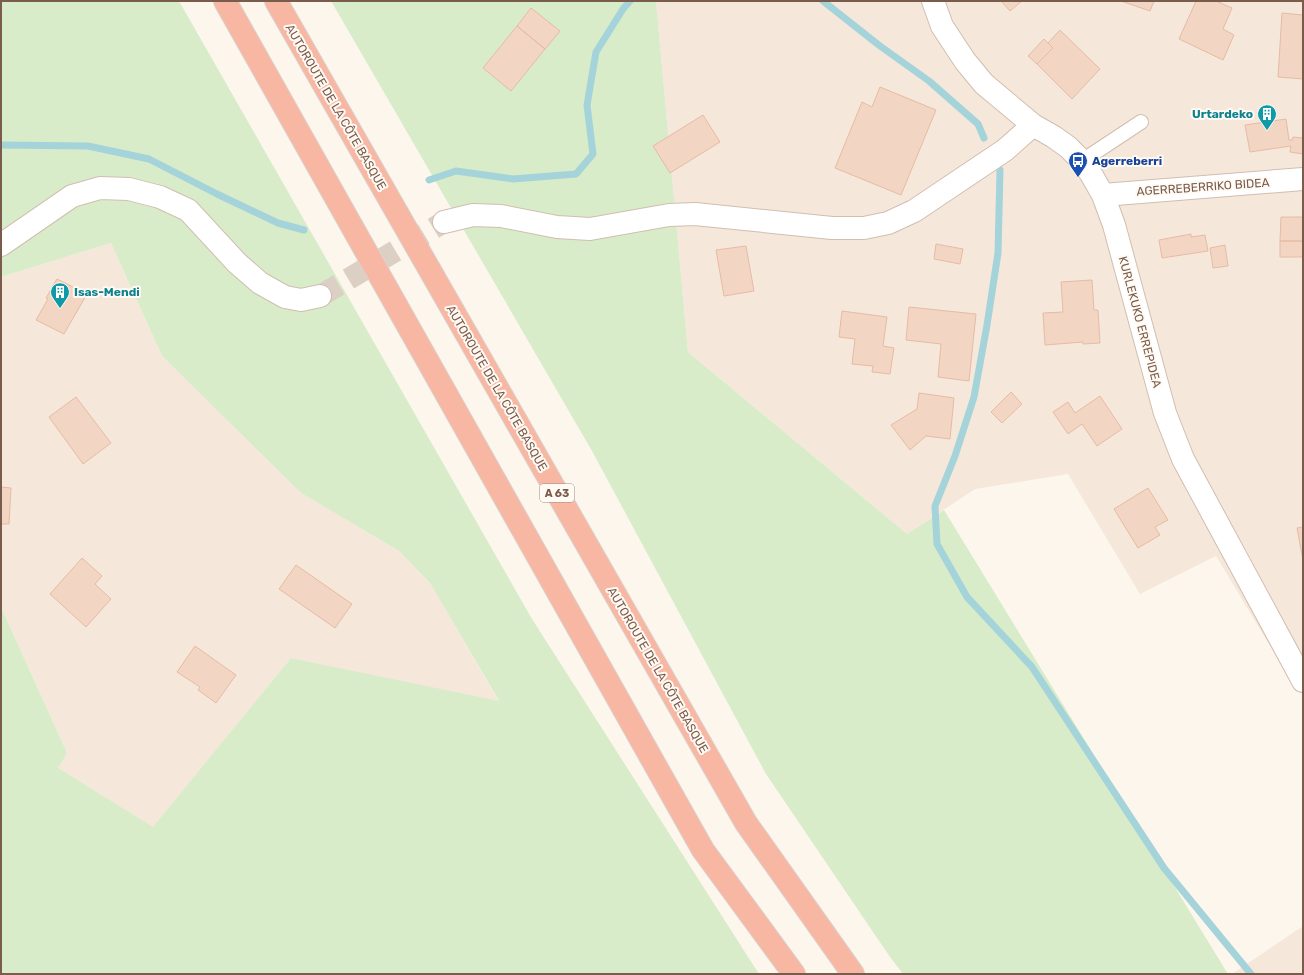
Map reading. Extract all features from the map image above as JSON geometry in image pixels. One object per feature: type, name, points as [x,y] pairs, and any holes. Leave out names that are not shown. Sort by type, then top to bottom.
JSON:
[{"type":"highway","points":[[225,1],[703,850],[794,974]]},
{"type":"highway","name":"AUTOROUTE DE LA CÔTE BASQUE","points":[[276,1],[746,823],[853,974]]},
{"type":"street","name":"KURLEKUKO ERREPIDEA","points":[[933,1],[942,26],[965,61],[984,84],[1033,125],[1068,147],[1082,161],[1104,194],[1114,225],[1165,413],[1183,459],[1303,681]]},
{"type":"street","points":[[444,222],[474,215],[501,216],[557,226],[590,229],[669,215],[695,214],[832,228],[864,228],[888,223],[914,211],[1005,150],[1033,125]]},
{"type":"street","name":"AGERREBERRIKO BIDEA","points":[[1104,194],[1303,179]]},
{"type":"street","points":[[1,245],[72,196],[100,188],[129,189],[160,198],[188,210],[211,236],[260,283],[285,297],[300,300],[320,296]]},
{"type":"lane","points":[[1082,161],[1141,122]]},
{"type":"shaded area","points":[[656,1],[1303,1],[1303,656],[1281,664],[1216,556],[1140,594],[1068,474],[975,489],[907,534],[688,352]]},
{"type":"shaded area","points":[[111,243],[162,356],[301,493],[399,551],[430,583],[499,702],[291,658],[153,828],[57,768],[67,753],[1,607],[1,277]]},
{"type":"shaded area","points":[[1303,926],[1303,974],[1232,974]]},
{"type":"green space","points":[[1,1],[179,1],[532,619],[759,974],[1,974],[1,607],[67,753],[58,768],[153,827],[291,658],[499,701],[430,583],[399,551],[301,493],[162,356],[111,243],[1,277]]},
{"type":"green space","points":[[331,1],[656,1],[688,352],[907,534],[944,510],[1228,974],[903,974],[766,774],[592,451]]},
{"type":"building","points":[[1001,1],[1022,1],[1010,11]]},
{"type":"building","points":[[1121,1],[1154,1],[1150,11]]},
{"type":"building","points":[[1196,1],[1216,1],[1232,8],[1223,29],[1234,35],[1223,60],[1179,39]]},
{"type":"building","points":[[531,8],[560,31],[545,49],[517,26]]},
{"type":"building","points":[[1282,13],[1303,15],[1303,79],[1278,77]]},
{"type":"building","points":[[517,26],[545,49],[511,91],[483,68]]},
{"type":"building","points":[[1060,30],[1100,69],[1072,99],[1037,64],[1053,48],[1048,43]]},
{"type":"building","points":[[1044,39],[1053,48],[1037,64],[1028,56]]},
{"type":"building","points":[[880,87],[936,110],[901,195],[835,168],[862,102],[872,107]]},
{"type":"building","points":[[703,115],[720,142],[670,173],[653,146]]},
{"type":"building","name":"Urtardeko","points":[[1286,119],[1289,140],[1292,140],[1293,137],[1303,138],[1303,154],[1290,152],[1291,146],[1250,152],[1245,125]]},
{"type":"building","points":[[1281,217],[1303,217],[1303,241],[1280,241]]},
{"type":"building","points":[[1191,234],[1191,237],[1205,235],[1208,251],[1162,258],[1159,240]]},
{"type":"building","points":[[1280,241],[1303,241],[1303,257],[1280,257]]},
{"type":"building","points":[[936,244],[963,249],[960,264],[934,259]]},
{"type":"building","points":[[1225,245],[1228,266],[1213,268],[1210,248]]},
{"type":"building","points":[[746,246],[754,291],[724,296],[716,250]]},
{"type":"building","name":"Isas-Mendi","points":[[57,279],[87,294],[64,334],[36,320]]},
{"type":"building","points":[[1092,280],[1094,310],[1098,310],[1100,343],[1083,344],[1083,342],[1045,345],[1043,313],[1063,312],[1061,282]]},
{"type":"building","points":[[909,307],[976,314],[969,381],[938,377],[941,344],[906,340]]},
{"type":"building","points":[[842,311],[887,317],[883,346],[894,348],[890,374],[872,372],[873,366],[852,364],[855,339],[839,337]]},
{"type":"building","points":[[1011,392],[1022,404],[1002,423],[991,412]]},
{"type":"building","points":[[919,393],[954,398],[950,439],[926,436],[910,450],[891,425],[917,409]]},
{"type":"building","points":[[1100,396],[1122,429],[1097,446],[1082,424],[1068,434],[1053,412],[1068,402],[1075,413]]},
{"type":"building","points":[[76,397],[111,443],[83,464],[49,417]]},
{"type":"building","points":[[1,487],[11,488],[9,524],[1,524]]},
{"type":"building","points":[[1148,488],[1168,520],[1155,527],[1160,535],[1138,548],[1114,509]]},
{"type":"building","points":[[1303,527],[1303,560],[1297,528]]},
{"type":"building","points":[[82,558],[102,576],[95,584],[111,599],[86,627],[50,594]]},
{"type":"building","points":[[296,565],[352,604],[335,628],[279,589]]},
{"type":"building","points":[[195,646],[236,675],[216,703],[198,690],[200,687],[177,672]]},
{"type":"waterway","points":[[429,180],[456,171],[513,179],[576,174],[593,154],[587,105],[596,52],[623,9],[630,1]]},
{"type":"waterway","points":[[823,1],[880,46],[929,81],[978,124],[984,138]]},
{"type":"waterway","points":[[1,145],[88,146],[149,159],[278,223],[304,230]]},
{"type":"waterway","points":[[1000,170],[998,253],[987,325],[974,397],[955,456],[935,506],[937,544],[967,597],[1032,667],[1164,868],[1251,974]]},
{"type":"tunnel","points":[[320,296],[444,222]]},
{"type":"place","name":"Urtardeko","points":[[1267,131]]},
{"type":"place","name":"Agerreberri","points":[[1078,178]]},
{"type":"place","name":"Isas-Mendi","points":[[60,309]]}]
